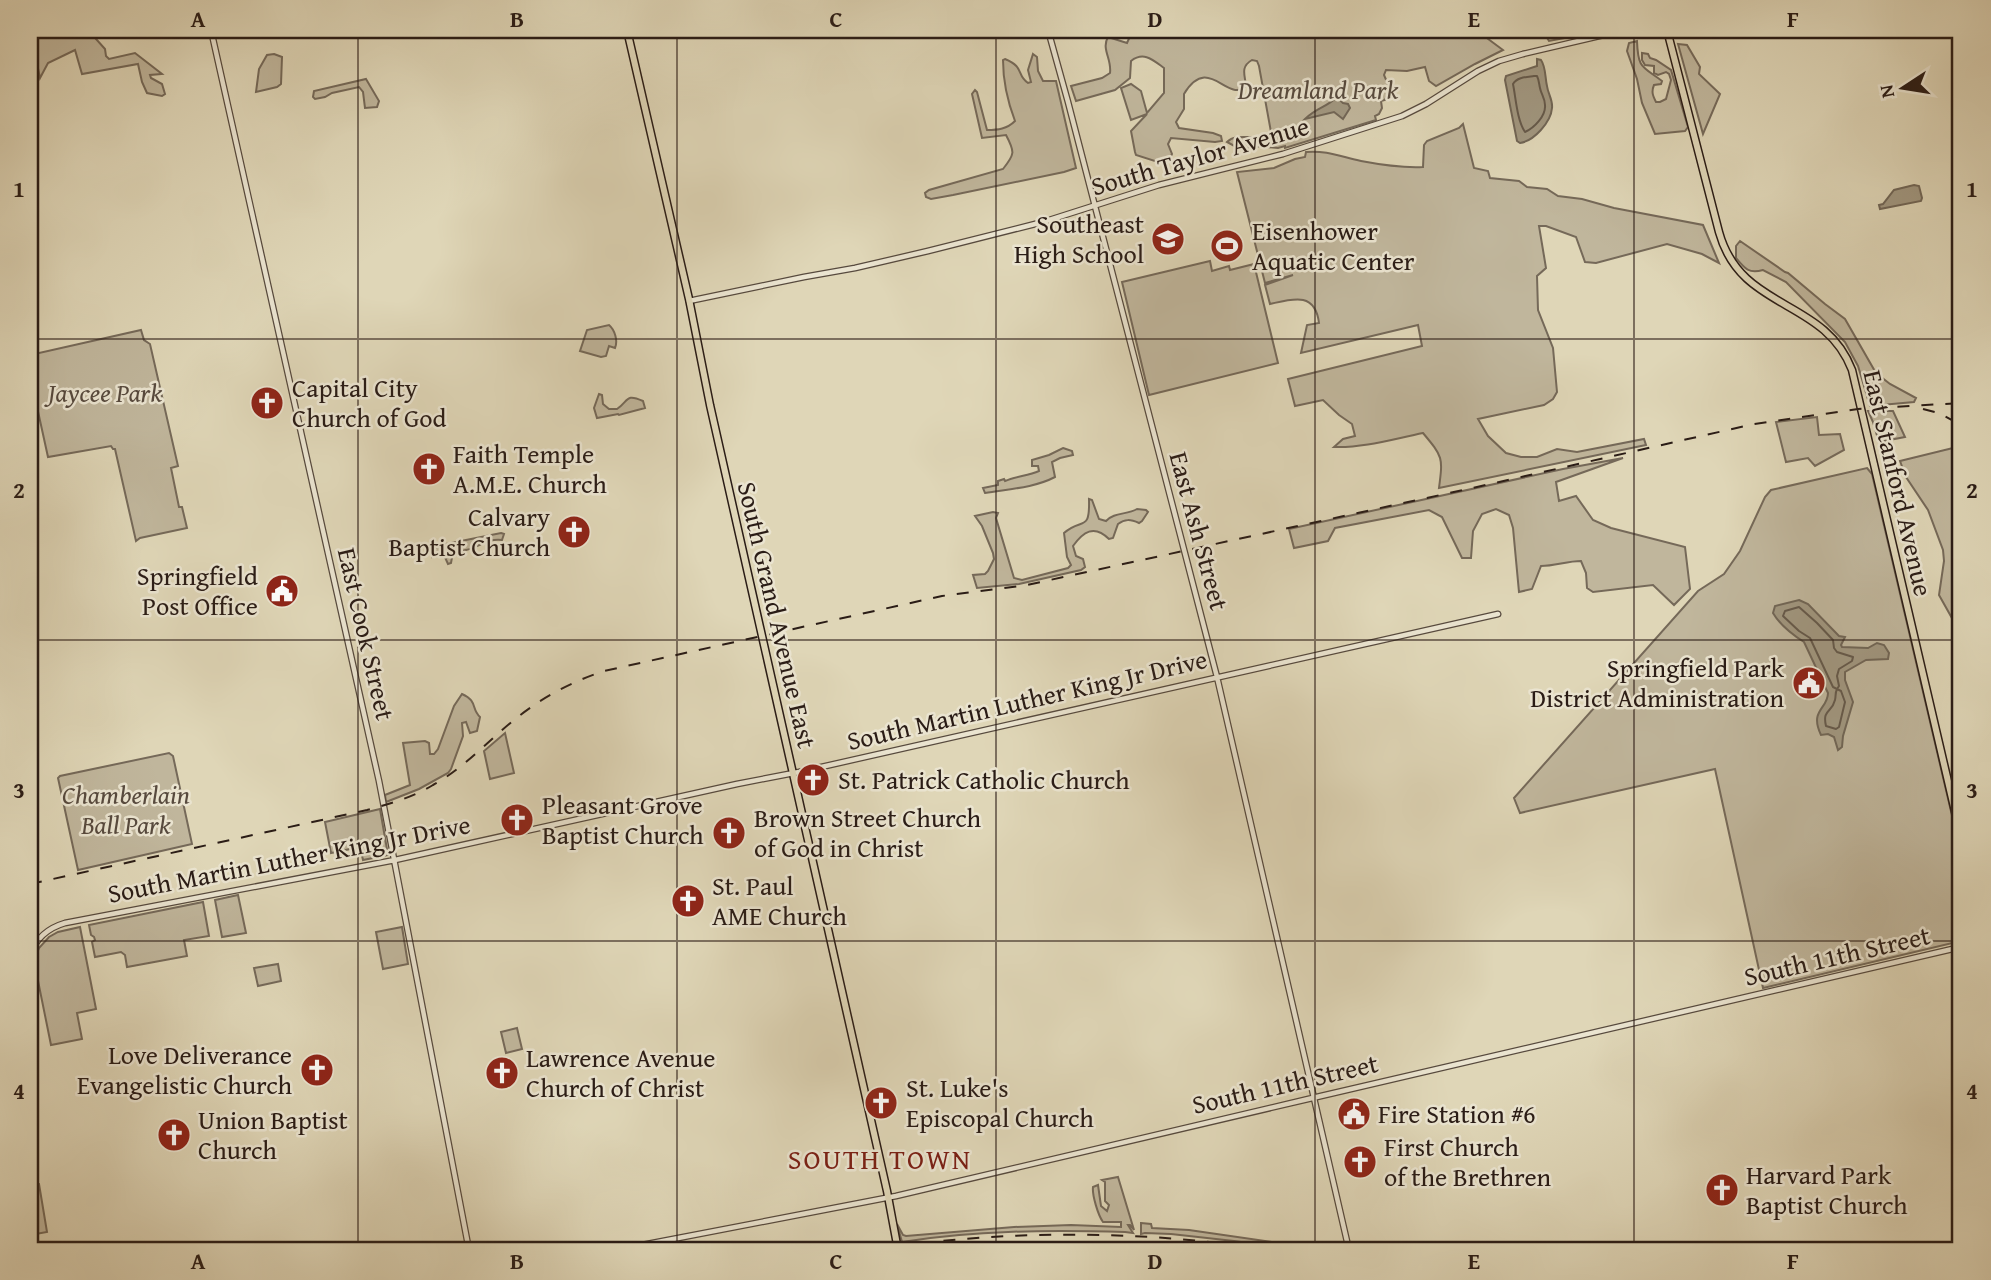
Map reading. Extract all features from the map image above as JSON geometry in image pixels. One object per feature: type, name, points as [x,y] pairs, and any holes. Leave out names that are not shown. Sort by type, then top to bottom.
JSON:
[{"type":"main road","name":"South Grand Avenue East","points":[[627,30],[889,1198],[898,1250]]},
{"type":"main road","name":"East Stanford Avenue","points":[[1667,30],[1719,232],[1728,257],[1756,288],[1824,328],[1843,350],[1852,370],[1961,838]]},
{"type":"street","name":"East Cook Street","points":[[211,30],[371,743],[469,1250]]},
{"type":"street","name":"East Ash Street","points":[[1048,30],[1217,677],[1349,1250]]},
{"type":"street","name":"South Taylor Avenue","points":[[689,301],[895,260],[1030,226],[1150,187],[1268,158],[1380,124],[1419,108],[1467,77],[1499,61],[1625,30]]},
{"type":"street","name":"South Martin Luther King Jr Drive","points":[[30,954],[35,943],[49,930],[65,923],[395,860],[1498,614]]},
{"type":"street","name":"South 11th Street","points":[[616,1250],[889,1198],[1961,947]]},
{"type":"green space","points":[[30,30],[88,30],[105,49],[109,59],[135,53],[162,74],[150,75],[162,84],[165,94],[162,96],[147,93],[138,64],[82,74],[75,50],[48,63],[40,78]]},
{"type":"green space","name":"Dreamland Park","points":[[1152,30],[1476,30],[1503,50],[1436,86],[1429,81],[1425,67],[1407,71],[1386,70],[1384,75],[1390,89],[1385,100],[1381,101],[1382,108],[1375,116],[1376,120],[1285,148],[1253,146],[1246,149],[1227,142],[1237,137],[1260,137],[1271,132],[1259,66],[1257,61],[1252,60],[1245,68],[1246,86],[1239,90],[1210,78],[1202,78],[1193,83],[1184,94],[1184,109],[1176,122],[1179,128],[1213,133],[1221,136],[1222,141],[1171,138],[1168,144],[1172,154],[1161,163],[1136,155],[1131,131],[1147,114],[1131,120],[1121,88],[1131,84],[1141,91],[1147,113],[1164,93],[1164,68],[1148,58],[1136,58],[1131,61],[1130,78],[1115,90],[1076,101],[1071,86],[1102,78],[1110,73],[1106,46],[1108,37],[1127,43],[1131,34],[1145,36]]},
{"type":"green space","points":[[1542,30],[1584,30],[1587,32],[1549,41]]},
{"type":"green space","points":[[1637,41],[1642,66],[1662,81],[1653,87],[1656,102],[1666,99],[1671,80],[1666,72],[1658,75],[1654,73],[1654,66],[1645,65],[1642,53],[1648,54],[1650,58],[1671,70],[1688,127],[1685,131],[1655,134],[1642,103],[1627,51],[1629,43]]},
{"type":"green space","points":[[1678,44],[1687,45],[1700,67],[1699,74],[1720,94],[1703,134]]},
{"type":"green space","points":[[1033,54],[1037,57],[1038,71],[1043,81],[1056,81],[1076,168],[953,195],[931,199],[926,197],[925,193],[929,190],[1003,169],[1007,164],[1012,156],[1012,149],[1006,135],[982,138],[972,94],[975,90],[977,92],[987,130],[1009,126],[1015,121],[1006,91],[1003,60],[1015,65],[1028,83],[1031,82],[1028,70]]},
{"type":"green space","points":[[267,55],[282,57],[281,84],[256,92],[259,69]]},
{"type":"green space","points":[[366,79],[379,101],[377,107],[365,108],[363,92],[359,87],[325,97],[313,97],[314,91]]},
{"type":"green space","points":[[1463,124],[1474,168],[1488,171],[1490,178],[1519,181],[1527,187],[1547,189],[1558,196],[1703,225],[1719,263],[1702,254],[1667,244],[1596,263],[1585,262],[1576,237],[1539,226],[1546,268],[1537,276],[1538,310],[1553,348],[1557,392],[1553,399],[1544,405],[1478,419],[1488,436],[1506,453],[1521,457],[1537,457],[1557,449],[1577,452],[1644,439],[1646,445],[1439,488],[1440,458],[1423,433],[1367,445],[1334,447],[1343,439],[1355,436],[1352,424],[1323,400],[1295,406],[1288,379],[1422,346],[1418,325],[1301,353],[1307,325],[1319,323],[1317,313],[1313,306],[1301,300],[1270,304],[1265,285],[1293,275],[1265,283],[1237,172],[1274,168],[1305,157],[1306,152],[1327,153],[1385,165],[1423,167],[1424,145],[1427,141]]},
{"type":"green space","points":[[1740,241],[1788,273],[1845,319],[1876,373],[1916,398],[1914,402],[1870,406],[1858,366],[1845,342],[1786,282],[1763,270],[1751,271],[1742,265],[1736,258],[1736,246]]},
{"type":"green space","points":[[1210,261],[1212,271],[1229,266],[1230,270],[1254,264],[1278,363],[1149,395],[1122,282]]},
{"type":"green space","points":[[609,325],[615,336],[615,348],[609,346],[606,356],[601,357],[580,351],[587,330]]},
{"type":"green space","name":"Jaycee Park","points":[[141,330],[144,340],[150,344],[178,466],[171,468],[179,507],[182,507],[187,528],[136,541],[115,449],[111,446],[48,457],[30,375],[30,355]]},
{"type":"green space","points":[[599,394],[602,395],[603,404],[609,409],[617,409],[630,398],[643,401],[645,408],[597,418],[594,408]]},
{"type":"green space","points":[[1868,411],[1893,411],[1905,437],[1879,442]]},
{"type":"green space","points":[[1817,417],[1819,435],[1840,434],[1844,450],[1815,466],[1808,458],[1786,462],[1776,422]]},
{"type":"green space","points":[[1961,446],[1961,669],[1958,637],[1953,620],[1939,595],[1943,550],[1928,510],[1906,477],[1900,461]]},
{"type":"green space","points":[[1063,448],[1072,451],[1073,455],[1052,462],[1055,477],[1030,486],[985,493],[983,488],[998,485],[998,481],[1039,471],[1038,466],[1032,466],[1032,460]]},
{"type":"green space","points":[[1623,458],[1556,482],[1559,501],[1576,496],[1593,520],[1611,528],[1685,547],[1690,589],[1674,605],[1653,585],[1593,592],[1587,588],[1586,573],[1581,561],[1541,566],[1532,589],[1519,592],[1513,528],[1509,515],[1496,509],[1482,514],[1473,531],[1471,558],[1462,558],[1442,517],[1429,510],[1335,528],[1328,541],[1294,548],[1289,529],[1563,469]]},
{"type":"green space","points":[[1867,468],[1872,474],[1961,854],[1961,941],[1763,988],[1715,769],[1520,813],[1514,798],[1698,591],[1724,574],[1740,551],[1765,497],[1771,490]]},
{"type":"green space","points":[[1089,499],[1092,500],[1099,519],[1106,521],[1113,516],[1137,509],[1148,512],[1139,523],[1128,520],[1118,524],[1113,538],[1109,539],[1094,531],[1081,537],[1073,546],[1076,556],[1083,559],[1085,567],[1081,570],[1019,584],[977,588],[973,575],[985,574],[994,559],[982,526],[975,516],[998,513],[996,518],[1014,578],[1022,580],[1071,565],[1067,557],[1064,533],[1084,523],[1088,516]]},
{"type":"green space","points":[[504,534],[502,540],[492,540],[471,549],[453,552],[451,563],[448,564],[444,555],[432,557],[431,551],[441,545]]},
{"type":"green space","points":[[462,694],[470,699],[480,717],[477,731],[470,733],[466,722],[462,723],[463,736],[451,769],[419,789],[386,802],[385,795],[410,785],[403,743],[425,741],[429,743],[430,754],[434,754],[454,706]]},
{"type":"green space","points":[[505,733],[514,773],[490,779],[484,751]]},
{"type":"green space","name":"Chamberlain Ball Park","points":[[169,753],[173,756],[192,844],[78,870],[58,778]]},
{"type":"green space","points":[[380,809],[388,855],[363,860],[360,847],[331,853],[325,822]]},
{"type":"green space","points":[[238,895],[246,933],[222,937],[215,900]]},
{"type":"green space","points":[[203,902],[209,936],[184,940],[187,956],[127,967],[125,955],[121,952],[95,957],[92,942],[95,940],[89,925]]},
{"type":"green space","points":[[80,927],[96,1009],[77,1013],[82,1039],[51,1045],[34,961],[39,948],[49,937]]},
{"type":"green space","points":[[402,927],[408,964],[383,969],[376,932]]},
{"type":"green space","points":[[278,964],[281,981],[258,986],[254,968]]},
{"type":"green space","points":[[517,1028],[522,1049],[506,1053],[501,1032]]},
{"type":"green space","points":[[1118,1177],[1134,1230],[1128,1225],[1133,1233],[1013,1232],[902,1242],[897,1224],[906,1236],[1014,1227],[1121,1227],[1121,1222],[1103,1222],[1093,1191],[1093,1187],[1098,1185],[1101,1206],[1107,1211],[1109,1205],[1105,1201],[1105,1182],[1102,1180]]},
{"type":"green space","points":[[39,1184],[47,1232],[30,1235],[30,1185]]},
{"type":"green space","points":[[1141,1223],[1151,1224],[1152,1228],[1189,1230],[1320,1249],[1321,1244],[1344,1250],[1297,1250],[1171,1234],[1141,1234]]},
{"type":"water","points":[[1537,59],[1541,60],[1544,66],[1552,102],[1551,113],[1536,135],[1520,143],[1517,141],[1505,80],[1506,76],[1537,66]]},
{"type":"water","points":[[1337,97],[1350,108],[1343,119],[1334,112],[1305,119],[1313,112]]},
{"type":"water","points":[[1919,186],[1921,201],[1880,209],[1879,205],[1883,204],[1894,190]]},
{"type":"water","points":[[1799,600],[1808,604],[1839,636],[1845,637],[1842,647],[1868,648],[1877,643],[1884,645],[1889,653],[1888,659],[1866,660],[1845,672],[1853,702],[1842,747],[1838,750],[1834,737],[1821,735],[1818,727],[1818,715],[1828,693],[1804,642],[1779,622],[1773,613],[1775,606]]},
{"type":"railway","points":[[30,884],[367,810],[401,800],[455,771],[514,720],[546,698],[604,671],[942,596],[1027,585],[1754,424],[1858,409],[1961,403]]},
{"type":"railway","points":[[1923,409],[1939,413],[1961,425]]},
{"type":"railway","points":[[872,1250],[1023,1235],[1123,1236],[1223,1243],[1273,1250]]},
{"type":"place","name":"Southeast High School","points":[[1168,239]]},
{"type":"place","name":"Eisenhower Aquatic Center","points":[[1227,246]]},
{"type":"place","name":"Capital City Church of God","points":[[267,403]]},
{"type":"place","name":"Faith Temple A.M.E. Church","points":[[429,469]]},
{"type":"place","name":"Calvary Baptist Church","points":[[574,532]]},
{"type":"place","name":"Springfield Post Office","points":[[282,591]]},
{"type":"place","name":"Springfield Park District Administration","points":[[1809,683]]},
{"type":"place","name":"St. Patrick Catholic Church","points":[[813,780]]},
{"type":"place","name":"Pleasant Grove Baptist Church","points":[[517,820]]},
{"type":"place","name":"Brown Street Church of God in Christ","points":[[729,833]]},
{"type":"place","name":"St. Paul AME Church","points":[[688,901]]},
{"type":"place","name":"Love Deliverance Evangelistic Church","points":[[317,1070]]},
{"type":"place","name":"Lawrence Avenue Church of Christ","points":[[502,1073]]},
{"type":"place","name":"St. Luke's Episcopal Church","points":[[881,1103]]},
{"type":"place","name":"Fire Station #6","points":[[1354,1114]]},
{"type":"place","name":"Union Baptist Church","points":[[174,1135]]},
{"type":"place","name":"First Church of the Brethren","points":[[1360,1162]]},
{"type":"place","name":"Harvard Park Baptist Church","points":[[1722,1190]]},
{"type":"district","name":"SOUTH TOWN","points":[[880,1159]]}]
